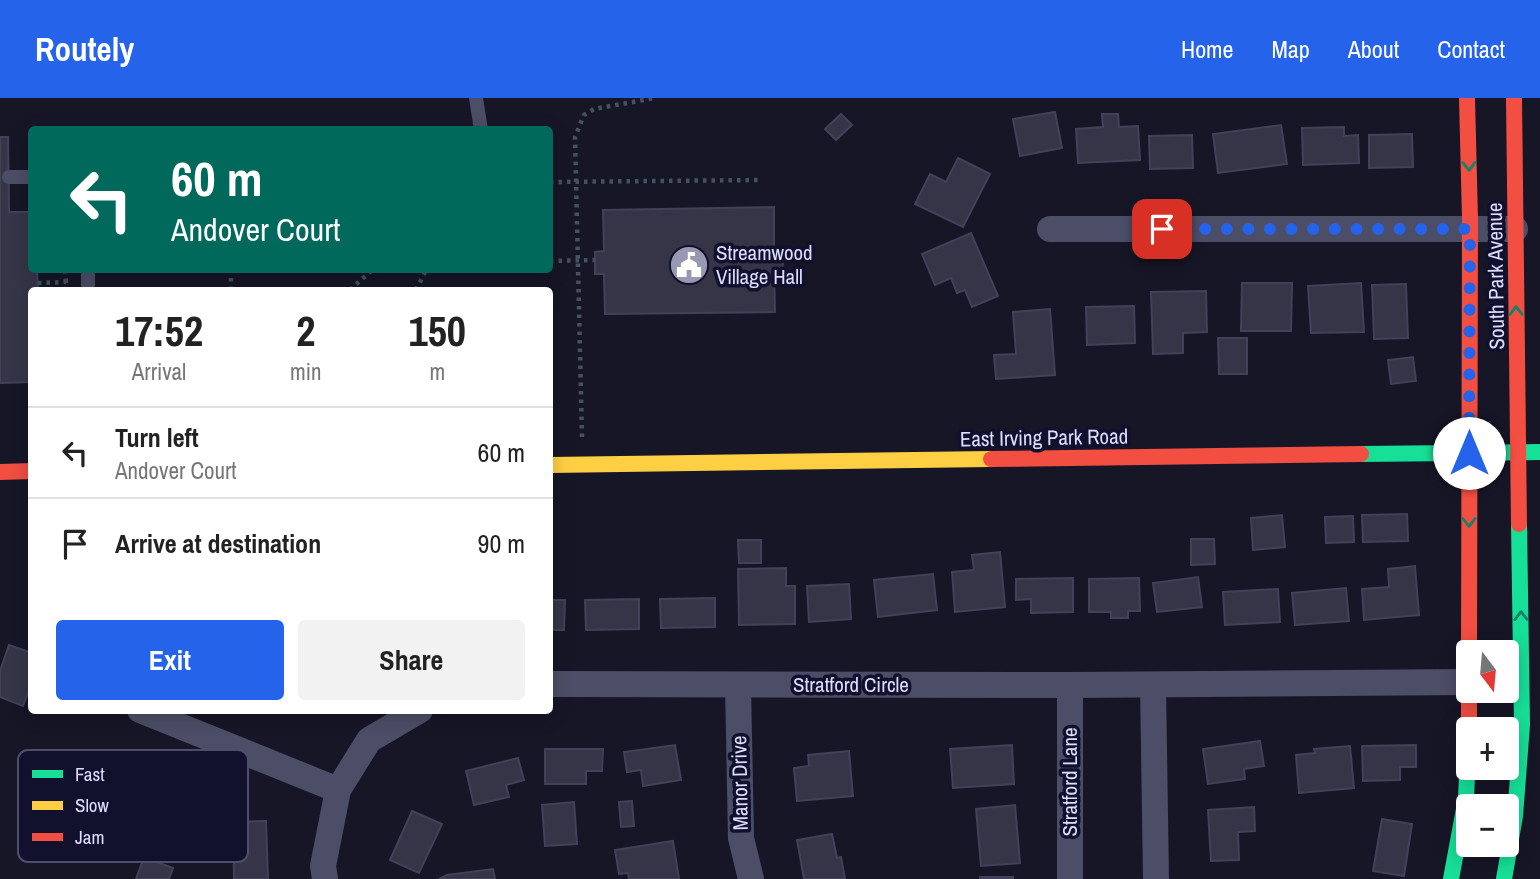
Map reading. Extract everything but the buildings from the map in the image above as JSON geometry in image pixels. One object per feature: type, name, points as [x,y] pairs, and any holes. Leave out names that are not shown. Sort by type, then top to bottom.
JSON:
[{"type":"street","name":"South Park Avenue","points":[[1467,98],[1470,224],[1469,640]]},
{"type":"street","name":"South Park Avenue","points":[[1514,98],[1523,361],[1515,640]]},
{"type":"street","points":[[1050,229],[1470,224],[1520,221]]},
{"type":"street","name":"East Irving Park Road","points":[[553,465],[1540,452]]},
{"type":"street","points":[[0,471],[28,471]]},
{"type":"street","name":"Stratford Circle","points":[[553,684],[1153,685],[1456,682]]},
{"type":"street","name":"Manor Drive","points":[[738,685],[741,838],[751,879]]},
{"type":"street","name":"Stratford Lane","points":[[1070,685],[1070,879]]},
{"type":"street","points":[[1153,685],[1156,879]]},
{"type":"street","name":"South Park Avenue","points":[[1504,879],[1521,755],[1516,704]]},
{"type":"street","points":[[150,714],[239,750]]},
{"type":"street","points":[[325,879],[323,866],[338,790],[369,740],[414,714]]},
{"type":"street","points":[[248,754],[338,790]]},
{"type":"street","points":[[1451,879],[1467,780]]},
{"type":"lane","points":[[476,98],[480,126]]},
{"type":"lane","points":[[9,177],[28,177]]},
{"type":"path","points":[[582,465],[575,137],[584,115],[594,109],[655,98]]},
{"type":"path","points":[[553,182],[760,180]]},
{"type":"path","points":[[553,261],[595,260]]},
{"type":"path","points":[[65,273],[66,287]]},
{"type":"path","points":[[353,287],[369,273]]},
{"type":"path","points":[[38,283],[66,282]]},
{"type":"traffic: fast","points":[[1361,454],[1540,452]]},
{"type":"traffic: fast","points":[[1504,879],[1515,816],[1522,725],[1519,524]]},
{"type":"traffic: fast","points":[[1451,879],[1467,780]]},
{"type":"traffic: slow","points":[[553,465],[991,459]]},
{"type":"traffic: jam","points":[[1467,98],[1470,219],[1469,640]]},
{"type":"traffic: jam","points":[[1514,98],[1519,524]]},
{"type":"traffic: jam","points":[[991,459],[1361,454]]},
{"type":"traffic: jam","points":[[0,472],[28,471]]},
{"type":"traffic: jam","points":[[1469,704],[1469,717]]},
{"type":"place","name":"Streamwood Village Hall","points":[[689,265]]},
{"type":"route","points":[[1162,229],[1470,229],[1469,453]]}]
